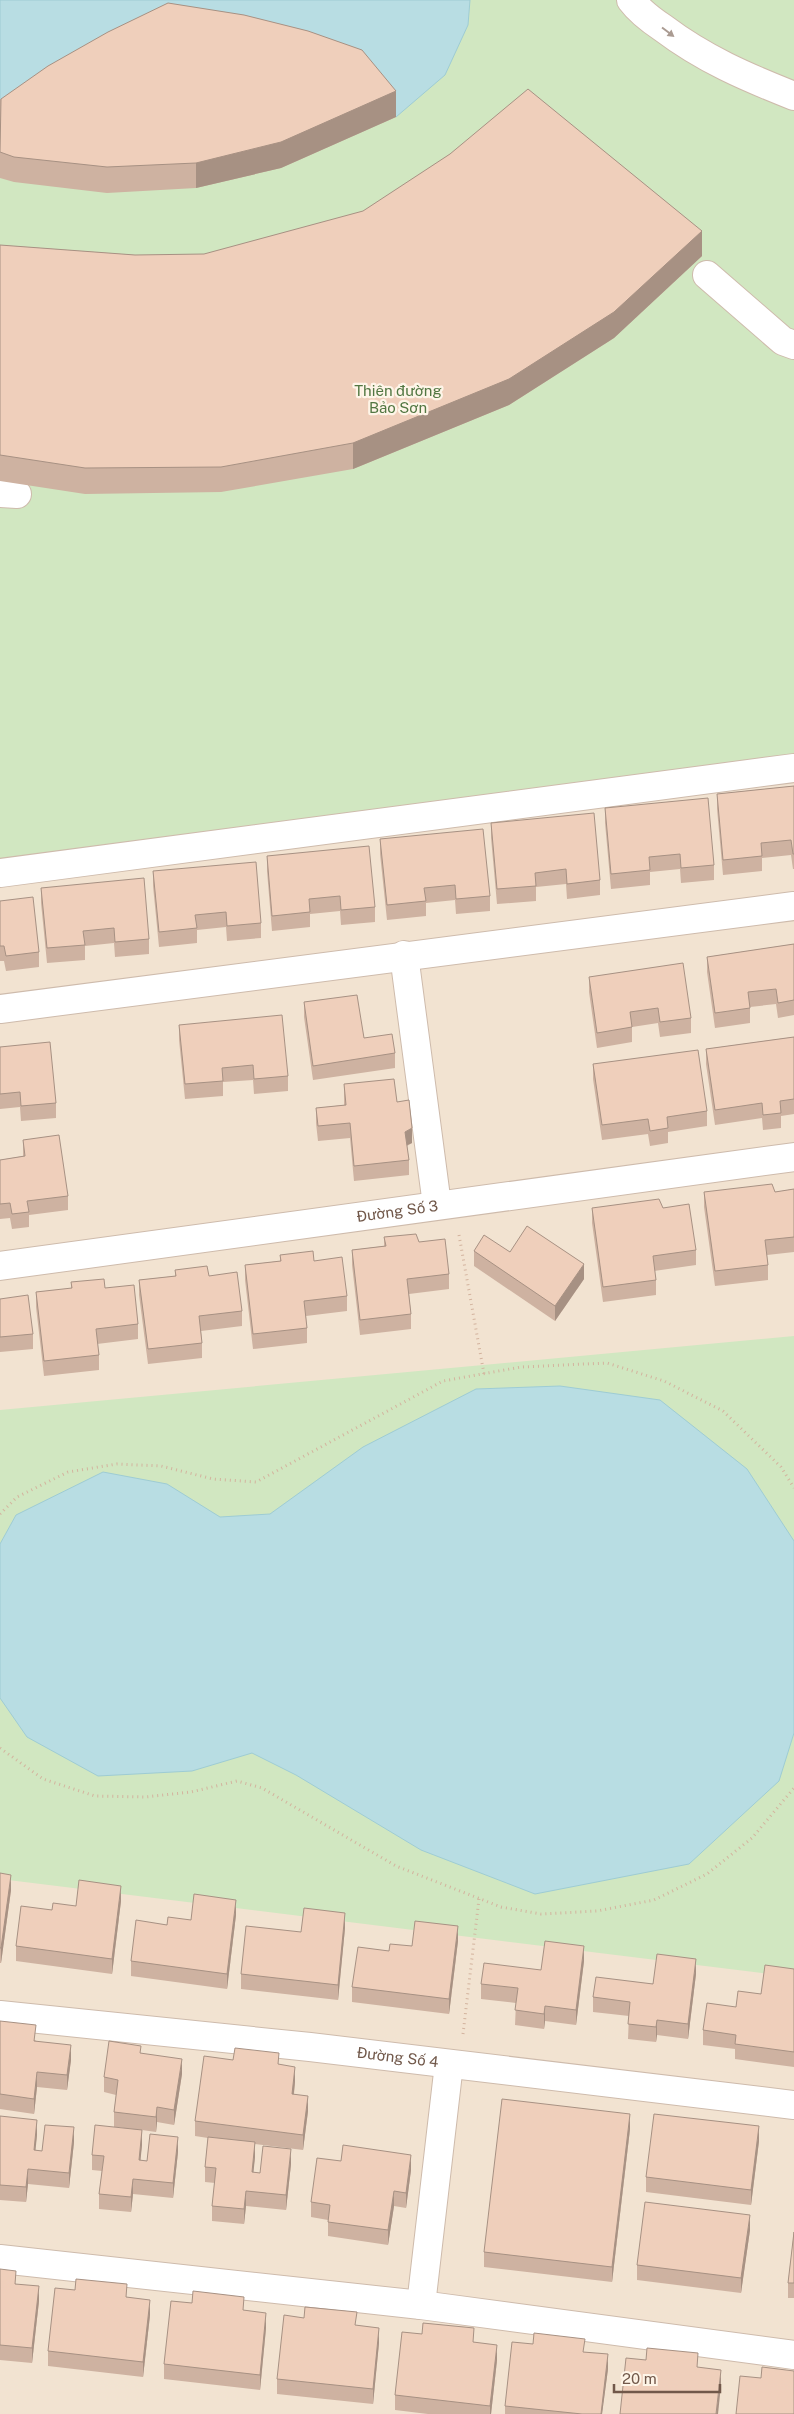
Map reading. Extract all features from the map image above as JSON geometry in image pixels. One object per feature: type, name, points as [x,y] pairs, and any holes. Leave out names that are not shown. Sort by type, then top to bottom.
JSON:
[{"type":"street","points":[[632,0],[638,9],[684,44],[730,70],[794,96]]},
{"type":"street","points":[[707,275],[784,341],[794,345]]},
{"type":"street","points":[[0,873],[794,768]]},
{"type":"street","points":[[0,1009],[794,906]]},
{"type":"street","points":[[404,956],[437,1205]]},
{"type":"street","name":"Đường Số 3","points":[[0,1266],[794,1157]]},
{"type":"street","name":"Đường Số 4","points":[[0,2015],[450,2064],[794,2105]]},
{"type":"street","points":[[421,2305],[450,2064]]},
{"type":"street","points":[[0,2259],[421,2305],[794,2355]]},
{"type":"path","points":[[437,1205],[458,1228],[484,1374]]},
{"type":"path","points":[[0,1514],[17,1497],[68,1472],[117,1464],[161,1466],[213,1479],[256,1482],[443,1381],[521,1366],[607,1363],[664,1381],[723,1411],[781,1467],[794,1488]]},
{"type":"path","points":[[0,1748],[43,1779],[95,1796],[145,1797],[191,1792],[237,1782],[262,1788],[396,1866],[501,1907],[540,1914],[597,1911],[654,1900],[707,1874],[752,1838],[794,1788]]},
{"type":"path","points":[[450,2064],[462,2043],[479,1899]]},
{"type":"shaded area","points":[[794,759],[794,2414],[0,2414],[0,861]]},
{"type":"green space","name":"Thiên đường Bảo Sơn","points":[[0,0],[794,0],[794,759],[0,861]]},
{"type":"green space","points":[[794,1336],[794,1977],[0,1879],[0,1410]]},
{"type":"water","points":[[0,0],[470,0],[468,25],[445,75],[396,117],[381,99],[0,125]]},
{"type":"water","points":[[560,1386],[660,1400],[747,1469],[794,1541],[794,1733],[779,1781],[689,1864],[535,1894],[421,1850],[296,1775],[252,1753],[192,1771],[98,1776],[27,1737],[0,1698],[0,1544],[16,1515],[103,1472],[167,1484],[220,1517],[270,1514],[363,1447],[476,1389]]},
{"type":"building","points":[[168,3],[244,15],[308,31],[362,50],[396,91],[281,142],[196,163],[107,167],[14,157],[0,152],[1,99],[48,66],[108,32]]},
{"type":"building","points":[[528,89],[702,231],[614,312],[509,379],[353,443],[221,467],[85,468],[0,455],[0,245],[135,255],[204,254],[363,211],[450,154]]},
{"type":"building","points":[[794,786],[794,854],[791,840],[761,843],[762,856],[723,860],[717,794]]},
{"type":"building","points":[[708,798],[714,865],[681,868],[680,854],[649,857],[650,870],[611,874],[605,808]]},
{"type":"building","points":[[594,813],[600,880],[567,884],[566,869],[535,873],[536,886],[497,889],[491,823]]},
{"type":"building","points":[[483,829],[490,896],[456,899],[455,885],[424,888],[426,901],[387,905],[380,839]]},
{"type":"building","points":[[369,846],[375,907],[341,910],[340,896],[309,899],[310,912],[272,916],[267,856]]},
{"type":"building","points":[[256,862],[261,923],[227,926],[226,912],[195,915],[197,928],[159,932],[153,871]]},
{"type":"building","points":[[144,878],[149,939],[115,942],[114,928],[83,931],[85,945],[47,948],[41,888]]},
{"type":"building","points":[[33,897],[39,952],[6,956],[4,946],[0,946],[0,901]]},
{"type":"building","points":[[794,944],[794,1000],[778,1003],[776,989],[748,992],[750,1008],[715,1013],[707,957]]},
{"type":"building","points":[[683,963],[691,1018],[660,1022],[658,1008],[630,1012],[632,1027],[597,1033],[589,977]]},
{"type":"building","points":[[357,995],[364,1038],[392,1034],[395,1053],[313,1066],[304,1002]]},
{"type":"building","points":[[282,1015],[288,1076],[254,1079],[253,1065],[222,1068],[223,1081],[185,1084],[179,1025]]},
{"type":"building","points":[[794,1037],[794,1099],[780,1101],[781,1113],[763,1115],[762,1103],[715,1110],[706,1049]]},
{"type":"building","points":[[50,1042],[56,1103],[21,1106],[20,1092],[0,1094],[0,1047]]},
{"type":"building","points":[[698,1050],[707,1111],[667,1117],[668,1128],[650,1131],[648,1119],[602,1125],[593,1064]]},
{"type":"building","points":[[394,1079],[397,1102],[409,1100],[412,1128],[405,1132],[409,1160],[354,1166],[350,1123],[318,1126],[316,1108],[346,1105],[344,1084]]},
{"type":"building","points":[[59,1135],[68,1196],[27,1201],[29,1212],[12,1214],[10,1203],[0,1204],[0,1160],[25,1156],[23,1140]]},
{"type":"building","points":[[772,1184],[775,1192],[794,1189],[794,1237],[765,1240],[768,1265],[715,1271],[704,1192]]},
{"type":"building","points":[[659,1199],[663,1208],[689,1204],[696,1250],[653,1256],[656,1280],[603,1287],[592,1208]]},
{"type":"building","points":[[527,1226],[584,1264],[555,1306],[474,1251],[484,1235],[510,1252]]},
{"type":"building","points":[[416,1234],[419,1242],[445,1239],[449,1274],[407,1279],[411,1314],[360,1320],[352,1250],[386,1246],[384,1237]]},
{"type":"building","points":[[313,1251],[314,1261],[342,1257],[347,1296],[304,1301],[307,1328],[253,1334],[245,1265],[281,1261],[280,1255]]},
{"type":"building","points":[[207,1266],[209,1276],[237,1272],[242,1311],[199,1316],[202,1343],[148,1349],[139,1280],[176,1276],[175,1270]]},
{"type":"building","points":[[104,1279],[105,1288],[134,1285],[138,1324],[96,1329],[99,1355],[44,1361],[36,1292],[72,1288],[71,1282]]},
{"type":"building","points":[[28,1295],[33,1334],[0,1337],[0,1299]]},
{"type":"building","points":[[0,1873],[11,1875],[1,1948],[0,1948]]},
{"type":"building","points":[[79,1880],[121,1886],[112,1959],[16,1946],[21,1906],[52,1910],[53,1903],[76,1906]]},
{"type":"building","points":[[194,1894],[236,1900],[227,1974],[131,1961],[136,1920],[167,1925],[168,1917],[191,1920]]},
{"type":"building","points":[[304,1908],[345,1913],[338,1985],[241,1974],[246,1926],[301,1932]]},
{"type":"building","points":[[415,1921],[458,1926],[449,1999],[352,1987],[358,1947],[389,1951],[390,1944],[412,1946]]},
{"type":"building","points":[[545,1941],[584,1946],[576,2010],[545,2006],[544,2014],[515,2010],[518,1988],[481,1984],[484,1963],[541,1970]]},
{"type":"building","points":[[657,1954],[696,1959],[688,2024],[657,2020],[656,2027],[628,2024],[630,2002],[593,1997],[596,1977],[653,1984]]},
{"type":"building","points":[[765,1965],[794,1969],[794,2052],[735,2044],[736,2035],[703,2030],[707,2003],[736,2007],[738,1991],[761,1994]]},
{"type":"building","points":[[0,2021],[36,2025],[34,2041],[71,2045],[67,2075],[37,2072],[34,2099],[0,2094]]},
{"type":"building","points":[[109,2041],[141,2046],[140,2053],[182,2059],[174,2110],[157,2107],[156,2117],[114,2112],[118,2080],[104,2077]]},
{"type":"building","points":[[235,2048],[279,2053],[278,2064],[295,2067],[292,2094],[308,2096],[303,2135],[195,2121],[204,2056],[233,2060]]},
{"type":"building","points":[[502,2099],[630,2114],[612,2267],[484,2252]]},
{"type":"building","points":[[654,2114],[759,2126],[751,2190],[646,2177]]},
{"type":"building","points":[[0,2116],[37,2120],[34,2150],[42,2151],[45,2125],[74,2127],[69,2173],[28,2169],[26,2187],[0,2185]]},
{"type":"building","points":[[95,2125],[142,2130],[139,2160],[147,2161],[150,2134],[178,2137],[173,2183],[133,2179],[131,2197],[99,2194],[104,2156],[92,2155]]},
{"type":"building","points":[[208,2137],[255,2142],[252,2172],[260,2173],[263,2146],[291,2149],[286,2195],[246,2191],[244,2209],[212,2206],[216,2168],[205,2167]]},
{"type":"building","points":[[343,2145],[411,2155],[406,2193],[394,2191],[388,2230],[328,2222],[330,2205],[311,2202],[317,2158],[341,2161]]},
{"type":"building","points":[[645,2202],[750,2215],[741,2278],[637,2265]]},
{"type":"building","points":[[794,2232],[794,2283],[788,2283]]},
{"type":"building","points":[[0,2269],[16,2271],[15,2284],[39,2286],[32,2348],[0,2345]]},
{"type":"building","points":[[76,2279],[127,2284],[126,2297],[150,2300],[143,2362],[48,2351],[55,2288],[75,2290]]},
{"type":"building","points":[[193,2291],[244,2297],[243,2310],[266,2313],[260,2375],[164,2364],[171,2301],[192,2303]]},
{"type":"building","points":[[305,2307],[357,2312],[355,2325],[379,2328],[373,2389],[277,2379],[284,2315],[304,2318]]},
{"type":"building","points":[[423,2323],[474,2328],[473,2342],[497,2345],[490,2406],[395,2395],[402,2332],[422,2334]]},
{"type":"building","points":[[534,2333],[585,2339],[583,2352],[608,2354],[601,2414],[582,2414],[505,2406],[512,2342],[533,2344]]},
{"type":"building","points":[[647,2348],[698,2353],[697,2367],[721,2370],[716,2414],[620,2414],[626,2358],[646,2360]]},
{"type":"building","points":[[762,2367],[794,2371],[794,2414],[736,2414],[740,2376],[761,2378]]}]
